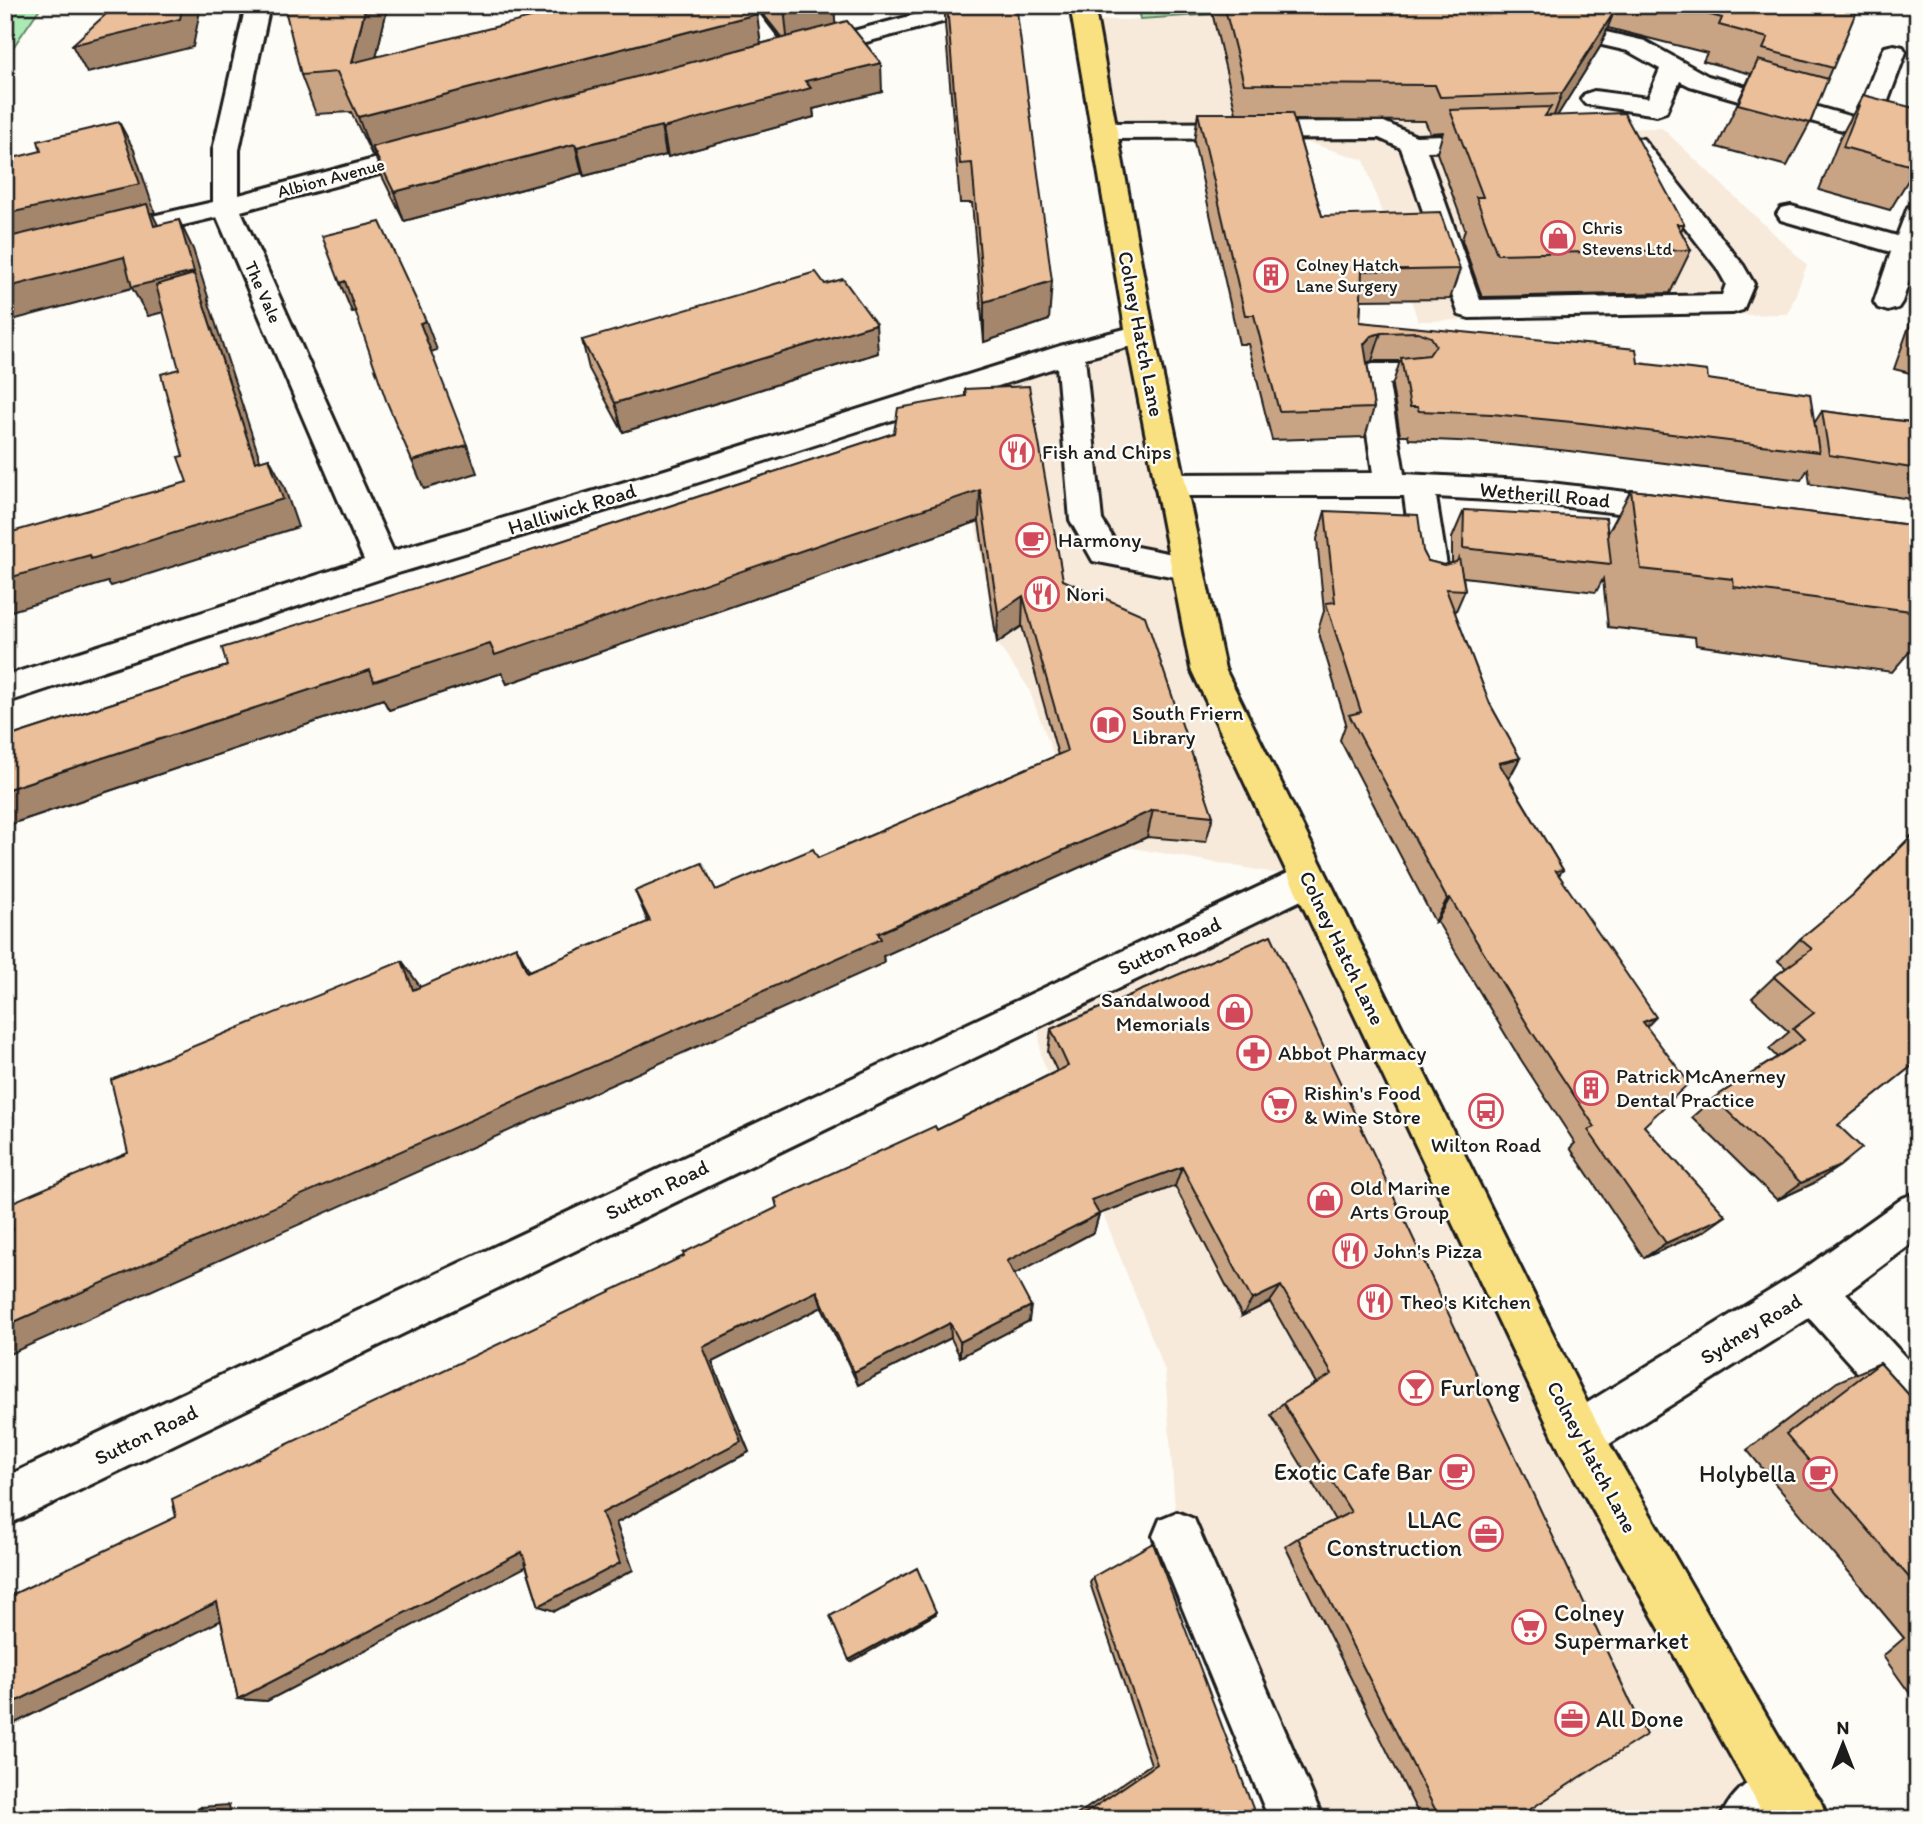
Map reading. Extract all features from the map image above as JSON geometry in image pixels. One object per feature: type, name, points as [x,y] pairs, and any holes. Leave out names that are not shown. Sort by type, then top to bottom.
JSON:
[{"type":"main road","name":"Colney Hatch Lane","points":[[1082,5],[1140,334],[1208,669],[1578,1436],[1776,1809]]},
{"type":"street","name":"The Vale","points":[[258,5],[226,150],[226,207],[383,566]]},
{"type":"street","points":[[740,5],[781,58]]},
{"type":"street","points":[[755,65],[980,5]]},
{"type":"street","points":[[1554,27],[1636,47],[1699,81],[1918,144]]},
{"type":"street","points":[[1865,127],[1894,52]]},
{"type":"street","points":[[1594,99],[1657,107],[1673,67]]},
{"type":"street","points":[[1104,131],[1384,130],[1412,144],[1558,139],[1634,144],[1730,265],[1740,284],[1733,304],[1469,309],[1412,144]]},
{"type":"street","name":"Albion Avenue","points":[[5,260],[226,207],[451,146]]},
{"type":"street","points":[[1888,302],[1918,213]]},
{"type":"street","points":[[1791,214],[1906,247]]},
{"type":"street","name":"Halliwick Road","points":[[5,690],[383,566],[676,478],[1070,353],[1140,334]]},
{"type":"street","points":[[1070,353],[1086,520],[1105,553],[1186,567]]},
{"type":"street","points":[[1409,374],[1373,374],[1432,578]]},
{"type":"street","name":"Wetherill Road","points":[[1170,485],[1404,485],[1525,491],[1709,513]]},
{"type":"street","name":"Sutton Road","points":[[5,1502],[1309,879]]},
{"type":"street","name":"Sydney Road","points":[[1578,1436],[1813,1290],[1918,1213]]},
{"type":"street","points":[[1813,1290],[1918,1406]]},
{"type":"street","points":[[1177,1536],[1296,1819]]},
{"type":"shaded area","points":[[1348,5],[1470,131],[1662,128],[1807,265],[1788,314],[1418,321],[1364,160],[1306,142],[1107,142],[1084,20],[1125,20]]},
{"type":"shaded area","points":[[1140,334],[1208,669],[1780,1791],[1745,1819],[1299,1819],[1177,1536],[1165,1371],[1041,1056],[1037,1009],[1308,879],[1127,847],[1093,832],[1072,804],[1028,687],[997,643],[951,390]]},
{"type":"green space","points":[[5,5],[42,5],[5,59]]},
{"type":"green space","points":[[1137,5],[1215,5],[1217,14],[1140,19]]},
{"type":"building","points":[[116,5],[183,5],[180,19],[72,45]]},
{"type":"building","points":[[284,5],[366,5],[352,63],[582,5],[750,5],[757,14],[358,117],[337,72],[301,75]]},
{"type":"building","points":[[947,5],[1016,5],[1052,281],[984,302],[972,163],[960,164]]},
{"type":"building","points":[[1224,5],[1584,5],[1614,12],[1562,93],[1440,97],[1435,85],[1244,84]]},
{"type":"building","points":[[1672,5],[1859,5],[1833,68],[1763,49],[1768,38],[1719,25],[1722,18]]},
{"type":"building","points":[[847,21],[881,63],[805,81],[811,88],[663,128],[661,126],[577,147],[575,144],[394,192],[372,147]]},
{"type":"building","points":[[1758,60],[1828,79],[1810,123],[1738,104]]},
{"type":"building","points":[[1863,95],[1918,109],[1916,167],[1843,147]]},
{"type":"building","points":[[1551,107],[1545,116],[1624,113],[1684,224],[1677,224],[1691,250],[1497,254],[1476,197],[1483,197],[1450,110]]},
{"type":"building","points":[[1198,113],[1292,113],[1322,216],[1440,212],[1460,269],[1362,271],[1360,322],[1636,349],[1638,363],[1707,371],[1708,379],[1810,394],[1819,452],[1582,423],[1492,414],[1419,411],[1417,407],[1410,407],[1401,358],[1429,355],[1436,345],[1431,337],[1418,332],[1381,333],[1371,336],[1364,344],[1374,408],[1279,411],[1254,315],[1245,315]]},
{"type":"building","points":[[119,122],[140,184],[5,214],[5,160],[41,151],[38,141]]},
{"type":"building","points":[[147,204],[154,226],[179,220],[194,272],[132,287],[124,257],[5,288],[5,238]]},
{"type":"building","points":[[380,222],[426,321],[420,323],[467,445],[412,461],[386,400],[345,281],[340,283],[322,236]]},
{"type":"building","points":[[816,272],[825,284],[843,279],[876,324],[615,403],[582,340]]},
{"type":"building","points":[[194,274],[255,462],[269,458],[283,499],[91,559],[90,555],[5,579],[5,534],[187,482],[178,457],[183,456],[161,374],[179,369],[156,285]]},
{"type":"building","points":[[1029,386],[1063,580],[1145,616],[1213,816],[1153,810],[878,933],[881,939],[5,1326],[5,1233],[13,1230],[8,1204],[128,1153],[111,1080],[402,961],[413,990],[516,946],[527,972],[650,921],[635,891],[702,863],[716,890],[813,849],[818,858],[1067,751],[1023,596],[998,613],[980,490],[495,655],[490,644],[374,681],[370,670],[5,790],[5,738],[227,666],[222,648],[451,577],[894,433],[898,408],[966,396],[965,389]]},
{"type":"building","points":[[1822,411],[1918,423],[1918,469],[1829,455]]},
{"type":"building","points":[[1631,490],[1918,526],[1918,612],[1734,587],[1733,579],[1641,569]]},
{"type":"building","points":[[1464,510],[1606,518],[1611,564],[1463,548]]},
{"type":"building","points":[[1325,511],[1418,515],[1423,551],[1428,561],[1444,565],[1456,562],[1459,558],[1465,590],[1446,589],[1490,704],[1520,758],[1499,763],[1563,870],[1556,871],[1656,1017],[1643,1022],[1689,1083],[1644,1126],[1726,1216],[1666,1243],[1588,1130],[1595,1127],[1532,1032],[1450,898],[1447,899],[1349,715],[1361,712],[1326,603],[1335,602]]},
{"type":"building","points":[[1918,830],[1918,1061],[1838,1125],[1862,1148],[1840,1166],[1801,1183],[1714,1098],[1804,1040],[1793,1029],[1814,1013],[1774,977],[1812,949],[1800,939],[1853,895]]},
{"type":"building","points":[[1271,935],[1646,1735],[1515,1819],[1440,1819],[1298,1538],[1351,1512],[1283,1403],[1332,1374],[1281,1286],[1252,1300],[1182,1167],[1091,1200],[1099,1214],[1007,1261],[1031,1306],[960,1342],[950,1323],[854,1372],[817,1291],[703,1347],[741,1441],[602,1513],[620,1563],[539,1606],[522,1552],[238,1699],[217,1602],[5,1707],[5,1598],[176,1517],[172,1499],[684,1256],[683,1253],[778,1207],[775,1199],[935,1126],[937,1130],[1068,1066],[1051,1029]]},
{"type":"building","points":[[1880,1363],[1918,1405],[1918,1588],[1786,1434]]},
{"type":"building","points":[[1153,1543],[1257,1819],[1077,1819],[1157,1764],[1093,1577]]},
{"type":"building","points":[[917,1568],[936,1612],[849,1660],[830,1616]]},
{"type":"building","points":[[201,1807],[203,1819],[179,1819]]},
{"type":"place","name":"Chris Stevens Ltd","points":[[1558,238]]},
{"type":"place","name":"Colney Hatch Lane Surgery","points":[[1271,275]]},
{"type":"place","name":"Fish and Chips","points":[[1017,452]]},
{"type":"place","name":"Harmony","points":[[1033,540]]},
{"type":"place","name":"Nori","points":[[1042,594]]},
{"type":"place","name":"South Friern Library","points":[[1108,725]]},
{"type":"place","name":"Sandalwood Memorials","points":[[1235,1012]]},
{"type":"place","name":"Abbot Pharmacy","points":[[1254,1053]]},
{"type":"place","name":"Patrick McAnerney Dental Practice","points":[[1591,1088]]},
{"type":"place","name":"Rishin's Food & Wine Store","points":[[1279,1105]]},
{"type":"place","name":"Wilton Road","points":[[1486,1111]]},
{"type":"place","name":"Old Marine Arts Group","points":[[1325,1200]]},
{"type":"place","name":"John's Pizza","points":[[1350,1251]]},
{"type":"place","name":"Theo's Kitchen","points":[[1375,1302]]},
{"type":"place","name":"Furlong","points":[[1416,1388]]},
{"type":"place","name":"Exotic Cafe Bar","points":[[1457,1472]]},
{"type":"place","name":"Holybella","points":[[1820,1474]]},
{"type":"place","name":"LLAC Construction","points":[[1486,1534]]},
{"type":"place","name":"Colney Supermarket","points":[[1529,1627]]},
{"type":"place","name":"All Done","points":[[1572,1719]]}]
